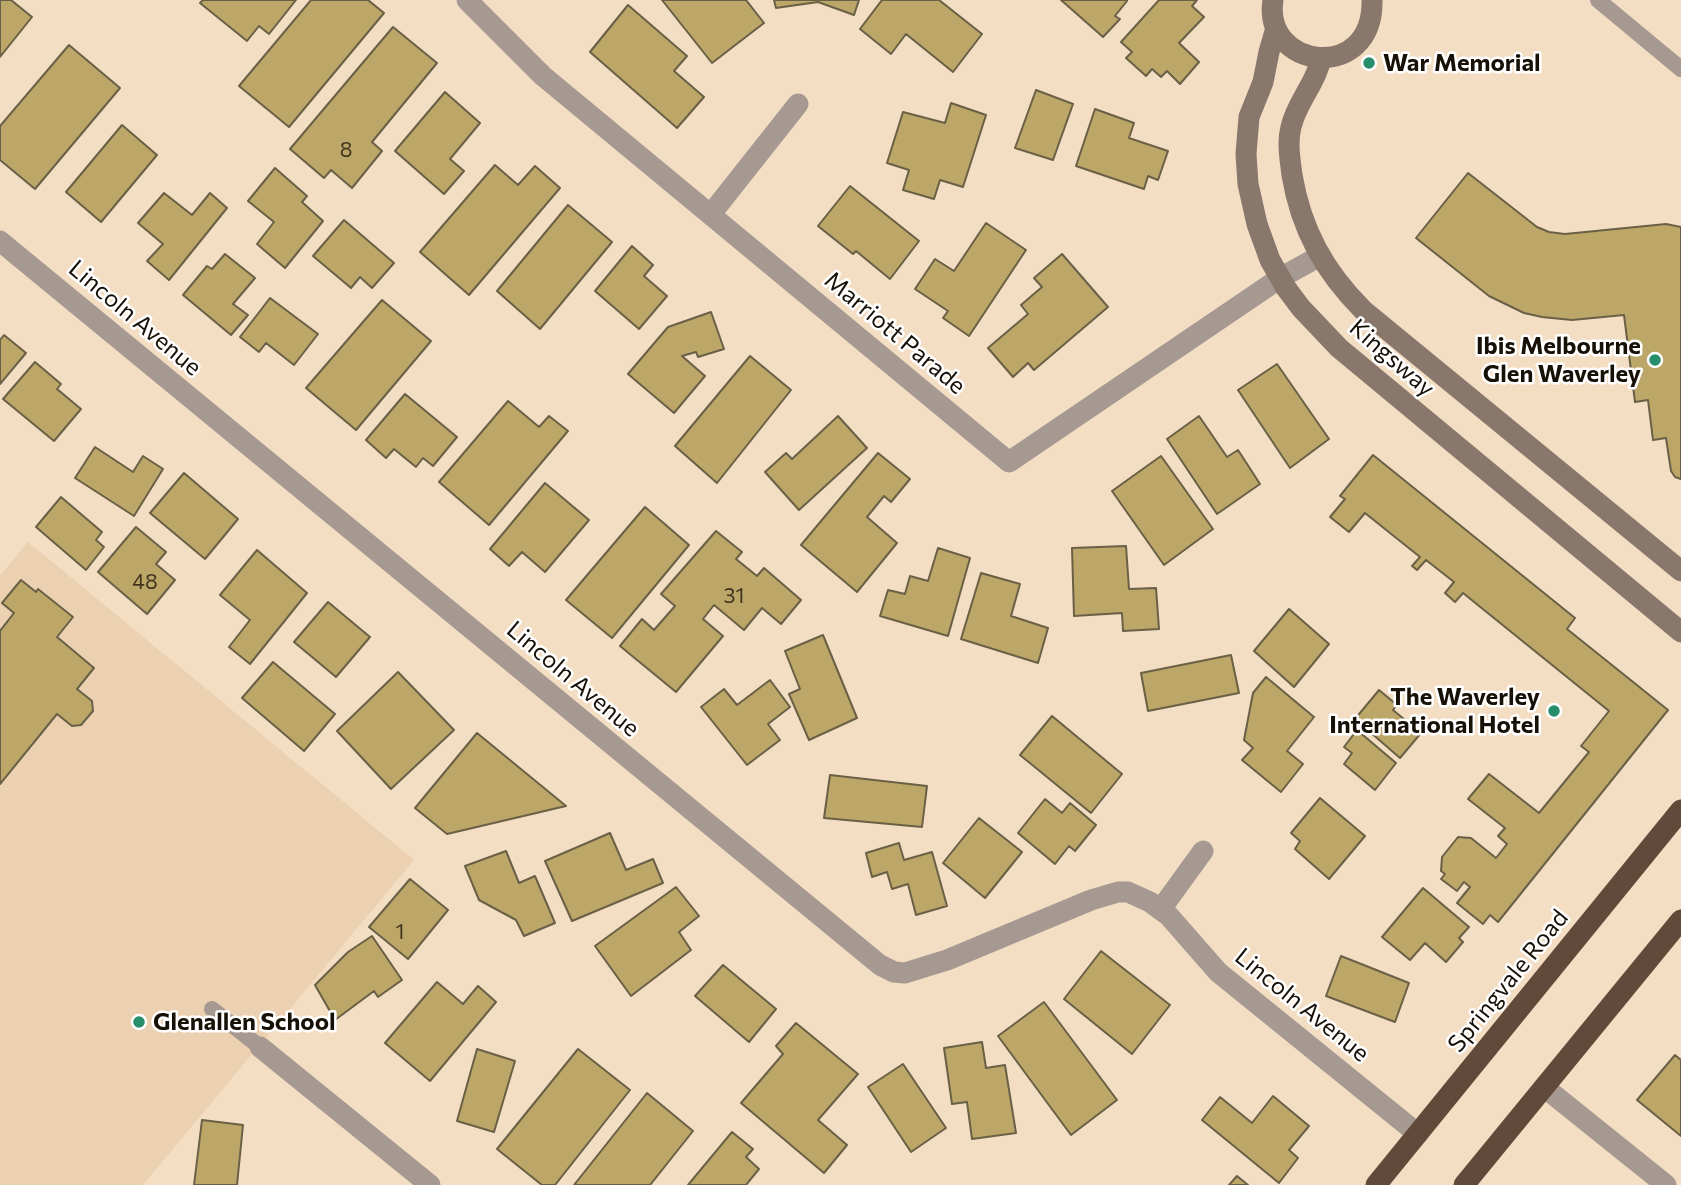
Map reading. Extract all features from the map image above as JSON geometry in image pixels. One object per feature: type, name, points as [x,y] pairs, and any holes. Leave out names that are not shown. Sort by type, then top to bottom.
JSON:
[{"type":"highway","name":"Springvale Road","points":[[1376,1185],[1681,810]]},
{"type":"highway","points":[[1464,1185],[1681,920]]},
{"type":"street","name":"Marriott Parade","points":[[467,0],[543,76],[1009,462],[1280,278],[1320,256]]},
{"type":"street","points":[[1273,0],[1276,29],[1284,40],[1295,50],[1322,58],[1336,57],[1349,51],[1360,41],[1373,15],[1372,0]]},
{"type":"street","name":"Kingsway","points":[[1276,29],[1263,82],[1250,117],[1246,154],[1248,184],[1257,224],[1270,260],[1280,278],[1301,308],[1339,348],[1681,632]]},
{"type":"street","name":"Kingsway","points":[[1322,58],[1294,113],[1289,134],[1290,158],[1302,219],[1320,256],[1340,286],[1363,310],[1681,571]]},
{"type":"street","points":[[711,214],[798,104]]},
{"type":"street","name":"Lincoln Avenue","points":[[0,240],[880,965],[894,972],[905,973],[947,960],[1091,900],[1118,892],[1128,892],[1161,909],[1218,972],[1418,1134]]},
{"type":"street","points":[[1161,909],[1203,851]]},
{"type":"street","points":[[260,1047],[430,1185]]},
{"type":"street","points":[[1544,1087],[1666,1185]]},
{"type":"lane","points":[[1598,0],[1681,69]]},
{"type":"lane","points":[[212,1009],[260,1047]]},
{"type":"shaded area","name":"Glenallen School","points":[[28,542],[414,860],[143,1185],[0,1185],[0,576]]},
{"type":"building","points":[[0,0],[11,0],[32,17],[0,57]]},
{"type":"building","points":[[203,0],[296,0],[269,34],[259,26],[247,41],[200,3]]},
{"type":"building","points":[[311,0],[368,0],[384,13],[289,127],[239,86]]},
{"type":"building","points":[[662,0],[746,0],[764,23],[712,63]]},
{"type":"building","points":[[774,0],[859,0],[854,15],[818,2],[776,8]]},
{"type":"building","points":[[882,0],[939,0],[982,34],[953,72],[906,34],[891,54],[860,29]]},
{"type":"building","points":[[1061,0],[1127,1],[1115,16],[1120,19],[1103,37]]},
{"type":"building","points":[[1159,0],[1197,0],[1192,6],[1204,17],[1179,43],[1199,62],[1180,84],[1167,71],[1161,77],[1152,69],[1146,76],[1126,58],[1132,52],[1121,42]]},
{"type":"building","points":[[628,5],[687,56],[674,71],[704,97],[677,128],[590,52]]},
{"type":"building","points":[[393,27],[437,63],[372,142],[382,151],[352,188],[331,170],[324,178],[290,149]]},
{"type":"building","points":[[69,45],[120,88],[35,189],[0,160],[0,126]]},
{"type":"building","points":[[1036,90],[1073,104],[1053,160],[1015,148]]},
{"type":"building","points":[[445,92],[480,123],[450,159],[464,171],[444,194],[395,151]]},
{"type":"building","points":[[951,103],[986,115],[963,187],[940,180],[934,199],[903,190],[909,170],[887,163],[903,112],[945,123]]},
{"type":"building","points":[[1095,109],[1134,123],[1129,138],[1168,151],[1158,180],[1148,176],[1144,189],[1076,166]]},
{"type":"building","points":[[122,125],[157,155],[101,222],[66,192]]},
{"type":"building","points":[[495,165],[518,185],[535,166],[560,188],[469,295],[420,252]]},
{"type":"building","points":[[275,168],[307,196],[302,202],[323,221],[285,268],[257,244],[274,222],[248,201]]},
{"type":"building","name":"Ibis Melbourne Glen Waverley","points":[[1468,173],[1537,227],[1549,232],[1565,234],[1666,224],[1681,227],[1681,479],[1675,477],[1671,471],[1666,438],[1653,440],[1648,400],[1635,402],[1624,315],[1572,320],[1524,313],[1489,296],[1416,238]]},
{"type":"building","points":[[850,186],[919,241],[890,279],[856,251],[853,254],[818,226]]},
{"type":"building","points":[[164,193],[192,215],[210,193],[227,208],[169,280],[147,261],[163,244],[138,223]]},
{"type":"building","points":[[568,205],[612,242],[540,329],[497,291]]},
{"type":"building","points":[[344,220],[394,263],[372,288],[360,277],[351,288],[313,256]]},
{"type":"building","points":[[986,223],[1026,250],[969,336],[943,318],[948,311],[915,289],[935,259],[954,271]]},
{"type":"building","points":[[632,246],[653,265],[644,276],[667,296],[639,329],[595,291]]},
{"type":"building","points":[[225,254],[255,278],[233,304],[248,315],[231,335],[183,295],[207,266],[212,269]]},
{"type":"building","points":[[1062,254],[1108,307],[1034,370],[1028,363],[1013,377],[988,348],[1028,314],[1021,305],[1042,287],[1034,278]]},
{"type":"building","points":[[270,298],[318,334],[294,365],[266,343],[259,352],[240,337]]},
{"type":"building","points":[[382,300],[431,341],[356,430],[306,388]]},
{"type":"building","points":[[711,312],[724,349],[698,357],[696,352],[682,356],[705,376],[674,413],[628,374],[668,327]]},
{"type":"building","points":[[4,335],[26,353],[0,384],[0,340]]},
{"type":"building","points":[[750,356],[791,390],[717,483],[675,446]]},
{"type":"building","points":[[35,362],[61,384],[57,389],[81,409],[54,441],[3,399]]},
{"type":"building","points":[[1277,364],[1329,439],[1290,468],[1238,390]]},
{"type":"building","points":[[405,394],[457,437],[433,466],[423,458],[416,467],[394,449],[386,458],[366,440]]},
{"type":"building","points":[[508,401],[539,427],[549,416],[568,431],[489,525],[439,482]]},
{"type":"building","points":[[838,416],[867,448],[799,510],[765,472],[786,453],[792,459]]},
{"type":"building","points":[[1199,416],[1227,457],[1238,450],[1260,484],[1217,514],[1167,439]]},
{"type":"building","points":[[95,447],[133,472],[143,456],[163,469],[134,516],[75,478]]},
{"type":"building","points":[[878,453],[910,479],[891,502],[884,496],[867,517],[897,543],[857,592],[801,545]]},
{"type":"building","points":[[1373,455],[1575,618],[1567,629],[1668,710],[1498,922],[1490,915],[1483,924],[1457,903],[1470,887],[1464,882],[1457,891],[1441,879],[1445,874],[1441,871],[1442,857],[1458,837],[1471,838],[1496,858],[1507,844],[1498,836],[1505,828],[1468,799],[1489,774],[1539,813],[1589,752],[1581,746],[1609,711],[1463,593],[1455,602],[1445,593],[1454,582],[1426,560],[1417,570],[1412,566],[1420,557],[1365,513],[1349,532],[1330,517],[1345,499],[1340,496]]},
{"type":"building","points":[[1161,456],[1213,529],[1164,565],[1112,491]]},
{"type":"building","points":[[184,473],[238,519],[205,559],[150,513]]},
{"type":"building","points":[[545,483],[589,520],[545,572],[522,552],[509,566],[490,549]]},
{"type":"building","points":[[61,497],[102,532],[96,540],[104,547],[86,570],[36,527]]},
{"type":"building","points":[[645,507],[689,545],[612,638],[566,600]]},
{"type":"building","points":[[136,527],[166,552],[156,564],[175,580],[147,614],[98,572]]},
{"type":"building","points":[[716,531],[742,552],[736,559],[757,576],[764,568],[801,600],[781,624],[762,608],[744,630],[714,605],[703,619],[723,636],[676,692],[620,646],[642,619],[654,630],[675,606],[661,594]]},
{"type":"building","points":[[1126,546],[1129,589],[1156,588],[1159,629],[1123,631],[1122,613],[1074,616],[1072,548]]},
{"type":"building","points":[[938,548],[970,558],[948,636],[880,616],[888,590],[905,594],[910,576],[928,581]]},
{"type":"building","points":[[257,550],[307,593],[250,664],[229,647],[250,620],[220,595]]},
{"type":"building","points":[[981,573],[1020,584],[1011,616],[1048,628],[1038,663],[961,639]]},
{"type":"building","points":[[21,580],[36,592],[38,589],[73,617],[57,637],[94,668],[77,689],[92,701],[93,711],[81,725],[72,726],[57,714],[0,784],[0,631],[14,613],[2,603]]},
{"type":"building","points":[[328,602],[370,637],[336,677],[294,642]]},
{"type":"building","points":[[1289,609],[1329,644],[1294,687],[1254,651]]},
{"type":"building","points":[[823,635],[857,718],[809,740],[789,694],[800,689],[785,651]]},
{"type":"building","points":[[1231,655],[1239,693],[1148,711],[1141,673]]},
{"type":"building","points":[[273,662],[335,714],[304,751],[242,698]]},
{"type":"building","points":[[398,672],[454,730],[391,789],[337,731]]},
{"type":"building","points":[[1266,677],[1314,717],[1287,751],[1303,764],[1281,792],[1242,760],[1253,748],[1244,740],[1253,693]]},
{"type":"building","points":[[770,680],[790,707],[768,724],[780,740],[747,765],[701,707],[724,689],[737,705]]},
{"type":"building","points":[[1379,690],[1397,705],[1393,710],[1421,733],[1400,758],[1355,719]]},
{"type":"building","points":[[1052,716],[1122,774],[1091,813],[1020,755]]},
{"type":"building","points":[[1357,730],[1396,763],[1375,790],[1344,764],[1352,753],[1344,747]]},
{"type":"building","points":[[477,733],[566,806],[447,834],[415,808]]},
{"type":"building","points":[[830,775],[927,786],[922,827],[824,818]]},
{"type":"building","points":[[1320,798],[1365,836],[1329,879],[1295,849],[1300,841],[1291,833]]},
{"type":"building","points":[[1045,799],[1062,813],[1070,803],[1096,825],[1075,851],[1069,846],[1055,864],[1018,833]]},
{"type":"building","points":[[979,818],[1022,852],[985,898],[943,863]]},
{"type":"building","points":[[610,833],[626,870],[653,859],[663,883],[572,921],[545,861]]},
{"type":"building","points":[[899,843],[904,860],[932,852],[947,906],[916,915],[908,884],[892,889],[887,872],[872,877],[866,853]]},
{"type":"building","points":[[506,851],[519,883],[535,876],[555,923],[524,936],[516,920],[479,900],[465,866]]},
{"type":"building","points":[[410,879],[448,910],[408,959],[369,927]]},
{"type":"building","points":[[676,887],[699,916],[679,932],[691,950],[631,996],[595,946]]},
{"type":"building","points":[[1423,888],[1469,927],[1459,938],[1463,942],[1446,962],[1425,943],[1410,960],[1382,937]]},
{"type":"building","points":[[372,936],[402,980],[378,997],[374,991],[335,1020],[315,985],[348,952]]},
{"type":"building","points":[[1101,951],[1170,1005],[1132,1054],[1064,999]]},
{"type":"building","points":[[1341,956],[1409,983],[1395,1022],[1326,996]]},
{"type":"building","points":[[723,965],[776,1009],[749,1042],[695,996]]},
{"type":"building","points":[[437,982],[463,1004],[478,986],[496,1002],[430,1081],[385,1043]]},
{"type":"building","points":[[1044,1002],[1117,1100],[1071,1135],[998,1036]]},
{"type":"building","points":[[796,1023],[858,1074],[818,1120],[847,1145],[824,1173],[741,1103],[783,1054],[776,1046]]},
{"type":"building","points":[[982,1042],[986,1068],[1005,1065],[1016,1133],[972,1139],[967,1102],[952,1104],[944,1048]]},
{"type":"building","points":[[477,1049],[515,1061],[494,1132],[457,1121]]},
{"type":"building","points":[[578,1049],[630,1090],[555,1185],[542,1185],[497,1149]]},
{"type":"building","points":[[1675,1055],[1681,1060],[1681,1136],[1637,1100]]},
{"type":"building","points":[[903,1064],[946,1128],[911,1152],[868,1087]]},
{"type":"building","points":[[647,1093],[693,1131],[650,1185],[574,1185]]},
{"type":"building","points":[[1273,1096],[1309,1126],[1289,1150],[1298,1158],[1279,1183],[1202,1120],[1220,1097],[1252,1123]]},
{"type":"building","points":[[202,1120],[243,1125],[237,1185],[194,1185]]},
{"type":"building","points":[[732,1132],[753,1149],[746,1157],[759,1169],[746,1185],[688,1185]]},
{"type":"building","points":[[1237,1176],[1248,1185],[1229,1185]]},
{"type":"place","name":"War Memorial","points":[[1369,63]]},
{"type":"place","name":"Ibis Melbourne Glen Waverley","points":[[1655,360]]},
{"type":"place","name":"The Waverley International Hotel","points":[[1554,711]]},
{"type":"place","name":"Glenallen School","points":[[139,1022]]}]
